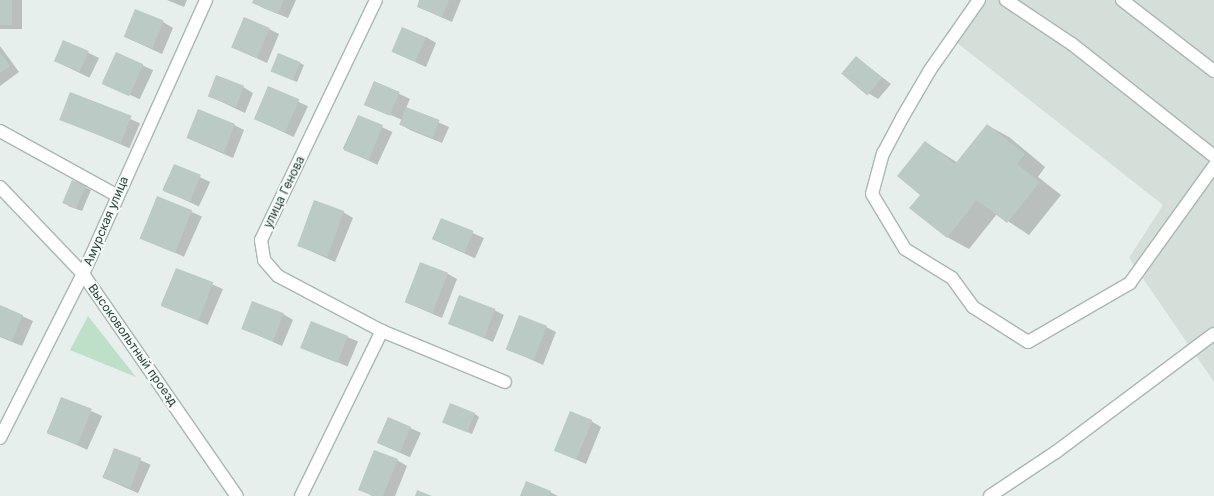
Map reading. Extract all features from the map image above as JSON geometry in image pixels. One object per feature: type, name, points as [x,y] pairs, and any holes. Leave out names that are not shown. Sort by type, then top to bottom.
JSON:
[{"type":"street","name":"Амурская улица","points":[[0,438],[83,274],[116,195],[206,0]]},
{"type":"street","name":"улица Генова","points":[[376,0],[261,240],[260,250],[269,269],[278,276],[382,331],[505,382]]},
{"type":"street","points":[[979,0],[930,70],[902,118],[883,153],[872,194],[905,249],[952,278],[973,307],[1028,342],[1130,283],[1214,166]]},
{"type":"street","points":[[1006,0],[1072,44],[1214,156]]},
{"type":"street","points":[[1122,0],[1214,72]]},
{"type":"street","points":[[0,131],[116,195]]},
{"type":"street","name":"Высоковольтный проезд","points":[[0,187],[83,274],[237,496]]},
{"type":"street","points":[[301,496],[382,331]]},
{"type":"street","points":[[990,496],[1056,452],[1214,334]]},
{"type":"shaded area","points":[[971,0],[1214,0],[1214,382],[1129,258],[1163,205],[946,34]]},
{"type":"green space","points":[[88,316],[136,377],[70,350]]},
{"type":"building","points":[[0,0],[12,0],[12,25],[0,25]]},
{"type":"building","points":[[253,0],[284,0],[278,14],[252,3]]},
{"type":"building","points":[[419,0],[449,0],[442,17],[417,7]]},
{"type":"building","points":[[135,9],[164,21],[153,48],[124,37]]},
{"type":"building","points":[[244,17],[270,28],[257,58],[231,47]]},
{"type":"building","points":[[402,27],[426,37],[415,62],[391,52]]},
{"type":"building","points":[[63,40],[89,51],[80,72],[54,61]]},
{"type":"building","points":[[0,52],[10,66],[0,73]]},
{"type":"building","points":[[116,52],[143,64],[129,96],[102,84]]},
{"type":"building","points":[[278,53],[300,62],[293,81],[271,72]]},
{"type":"building","points":[[856,56],[882,78],[867,95],[841,74]]},
{"type":"building","points":[[216,75],[244,86],[236,107],[208,96]]},
{"type":"building","points":[[374,81],[400,92],[390,116],[364,105]]},
{"type":"building","points":[[268,86],[299,99],[285,132],[254,119]]},
{"type":"building","points":[[70,92],[132,116],[121,144],[59,120]]},
{"type":"building","points":[[406,107],[440,120],[433,138],[399,125]]},
{"type":"building","points":[[198,109],[235,124],[223,153],[186,138]]},
{"type":"building","points":[[358,115],[383,125],[369,160],[344,150]]},
{"type":"building","points":[[987,124],[1025,154],[1017,164],[1040,182],[1007,223],[977,200],[947,238],[909,208],[920,195],[897,176],[925,141],[955,164]]},
{"type":"building","points":[[174,164],[201,175],[190,202],[163,191]]},
{"type":"building","points":[[72,180],[86,186],[76,209],[62,203]]},
{"type":"building","points":[[157,196],[192,210],[175,253],[140,239]]},
{"type":"building","points":[[314,200],[344,211],[327,257],[297,246]]},
{"type":"building","points":[[441,218],[473,231],[465,252],[432,239]]},
{"type":"building","points":[[420,262],[448,273],[433,313],[405,302]]},
{"type":"building","points":[[176,268],[213,282],[199,321],[161,306]]},
{"type":"building","points":[[459,295],[495,309],[484,338],[448,324]]},
{"type":"building","points":[[252,301],[284,313],[273,341],[241,329]]},
{"type":"building","points":[[0,305],[23,315],[12,341],[0,336]]},
{"type":"building","points":[[519,315],[547,326],[534,360],[506,350]]},
{"type":"building","points":[[311,321],[348,336],[337,363],[300,348]]},
{"type":"building","points":[[61,397],[92,409],[78,445],[47,433]]},
{"type":"building","points":[[450,403],[475,413],[467,433],[442,422]]},
{"type":"building","points":[[570,411],[592,420],[576,460],[554,451]]},
{"type":"building","points":[[388,417],[411,427],[400,453],[377,443]]},
{"type":"building","points":[[114,448],[141,458],[130,488],[103,478]]},
{"type":"building","points":[[374,450],[398,459],[383,496],[374,496],[358,490]]},
{"type":"building","points":[[526,481],[551,491],[549,496],[520,496]]},
{"type":"building","points":[[417,490],[432,496],[415,496]]}]
